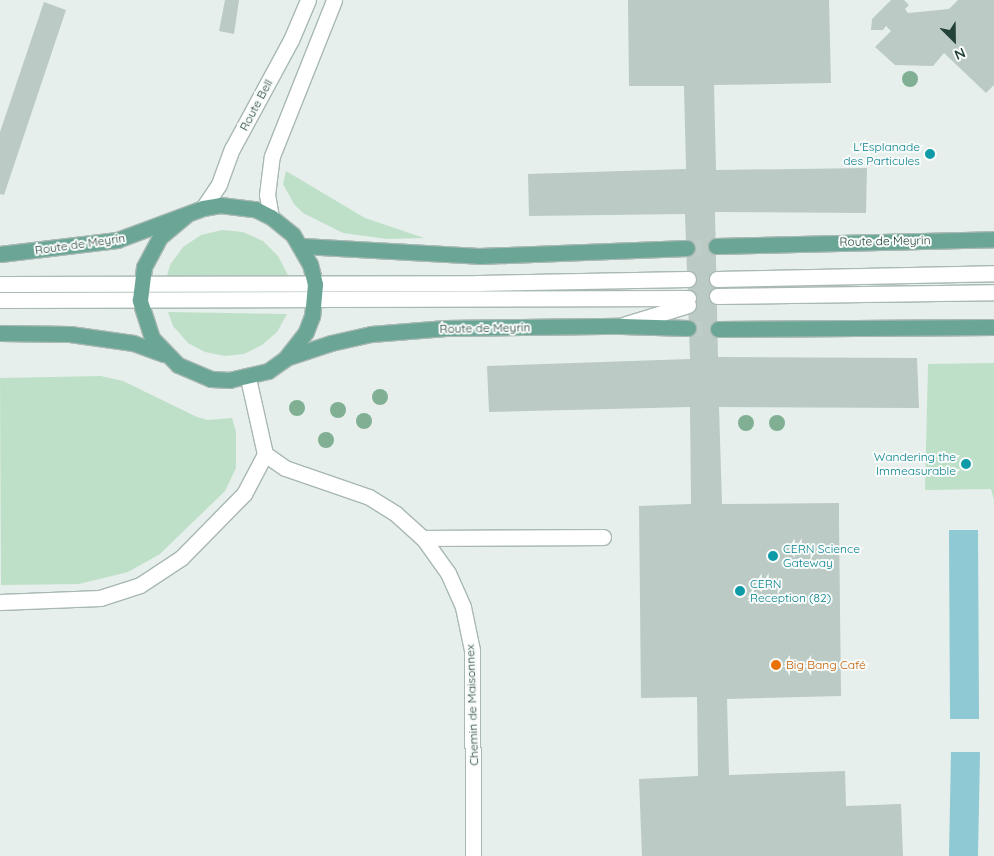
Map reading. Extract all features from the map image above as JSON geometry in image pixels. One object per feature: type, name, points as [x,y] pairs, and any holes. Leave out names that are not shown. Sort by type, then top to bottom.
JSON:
[{"type":"main road","name":"Route de Meyrin","points":[[0,254],[118,240],[186,216],[202,208],[238,206],[271,216],[302,246],[315,291],[306,332],[285,359]]},
{"type":"main road","name":"Route de Meyrin","points":[[164,354],[152,338],[140,300],[140,284],[148,257],[160,237],[186,216]]},
{"type":"main road","name":"Route de Meyrin","points":[[716,246],[773,242],[994,239]]},
{"type":"main road","points":[[302,246],[479,256],[687,248]]},
{"type":"main road","name":"Route de Meyrin","points":[[0,333],[70,334],[133,343],[164,354],[186,370],[212,379],[248,378],[268,370],[285,359],[330,342],[371,334],[446,328],[622,326],[688,328]]},
{"type":"main road","points":[[718,330],[994,327]]},
{"type":"street","name":"Route Bell","points":[[202,208],[220,184],[232,149],[291,40],[308,0]]},
{"type":"street","points":[[271,216],[267,195],[272,156],[334,0]]},
{"type":"street","points":[[717,279],[994,273]]},
{"type":"street","points":[[0,300],[140,300],[315,291],[688,279]]},
{"type":"street","points":[[0,284],[140,284],[315,291],[688,301],[622,326]]},
{"type":"street","points":[[717,296],[994,292]]},
{"type":"street","points":[[0,602],[73,601],[100,598],[140,585],[182,558],[218,524],[244,494],[265,454],[248,378]]},
{"type":"street","name":"Chemin de Maisonnex","points":[[265,454],[285,468],[369,497],[396,514],[423,538],[448,572],[463,607],[472,650],[473,856]]},
{"type":"street","points":[[423,538],[604,537]]},
{"type":"green space","points":[[286,171],[365,218],[424,238],[387,239],[343,233],[303,213],[294,204],[283,184]]},
{"type":"green space","points":[[222,230],[243,232],[263,241],[278,256],[288,275],[167,276],[170,265],[183,247],[201,235]]},
{"type":"green space","points":[[168,312],[287,314],[277,332],[262,345],[244,354],[225,356],[205,352],[188,343],[173,326]]},
{"type":"green space","points":[[994,363],[994,500],[991,489],[925,490],[928,364]]},
{"type":"green space","points":[[101,376],[123,381],[197,417],[208,420],[232,418],[236,432],[236,468],[225,491],[160,554],[128,572],[79,584],[1,585],[0,378]]},
{"type":"water","points":[[949,530],[978,530],[979,719],[950,719]]},
{"type":"water","points":[[951,752],[980,752],[978,856],[949,856]]},
{"type":"building","points":[[225,0],[239,0],[234,34],[219,31]]},
{"type":"building","points":[[628,0],[829,0],[831,83],[714,85],[716,170],[867,168],[866,213],[715,212],[718,357],[917,358],[919,408],[719,407],[722,504],[839,503],[841,696],[727,699],[729,775],[845,771],[846,806],[901,804],[903,856],[642,856],[639,779],[698,776],[697,697],[641,698],[639,506],[691,504],[690,407],[489,412],[487,366],[690,359],[685,214],[529,216],[528,174],[686,169],[684,86],[629,86]]},
{"type":"building","points":[[891,0],[904,0],[909,5],[905,9],[908,13],[949,9],[958,0],[994,0],[994,85],[986,93],[944,53],[933,66],[895,65],[875,47],[891,31],[886,26],[883,30],[871,30],[872,19]]},
{"type":"building","points":[[44,2],[66,10],[4,195],[0,194],[0,132]]},
{"type":"tunnel","points":[[687,248],[716,246]]},
{"type":"tunnel","points":[[688,328],[718,329]]},
{"type":"place","name":"L'Esplanade des Particules","points":[[930,154]]},
{"type":"place","name":"Wandering the Immeasurable","points":[[966,464]]},
{"type":"place","name":"CERN Science Gateway","points":[[773,556]]},
{"type":"place","name":"CERN Reception (82)","points":[[740,591]]},
{"type":"place","name":"Big Bang Café","points":[[776,665]]}]
